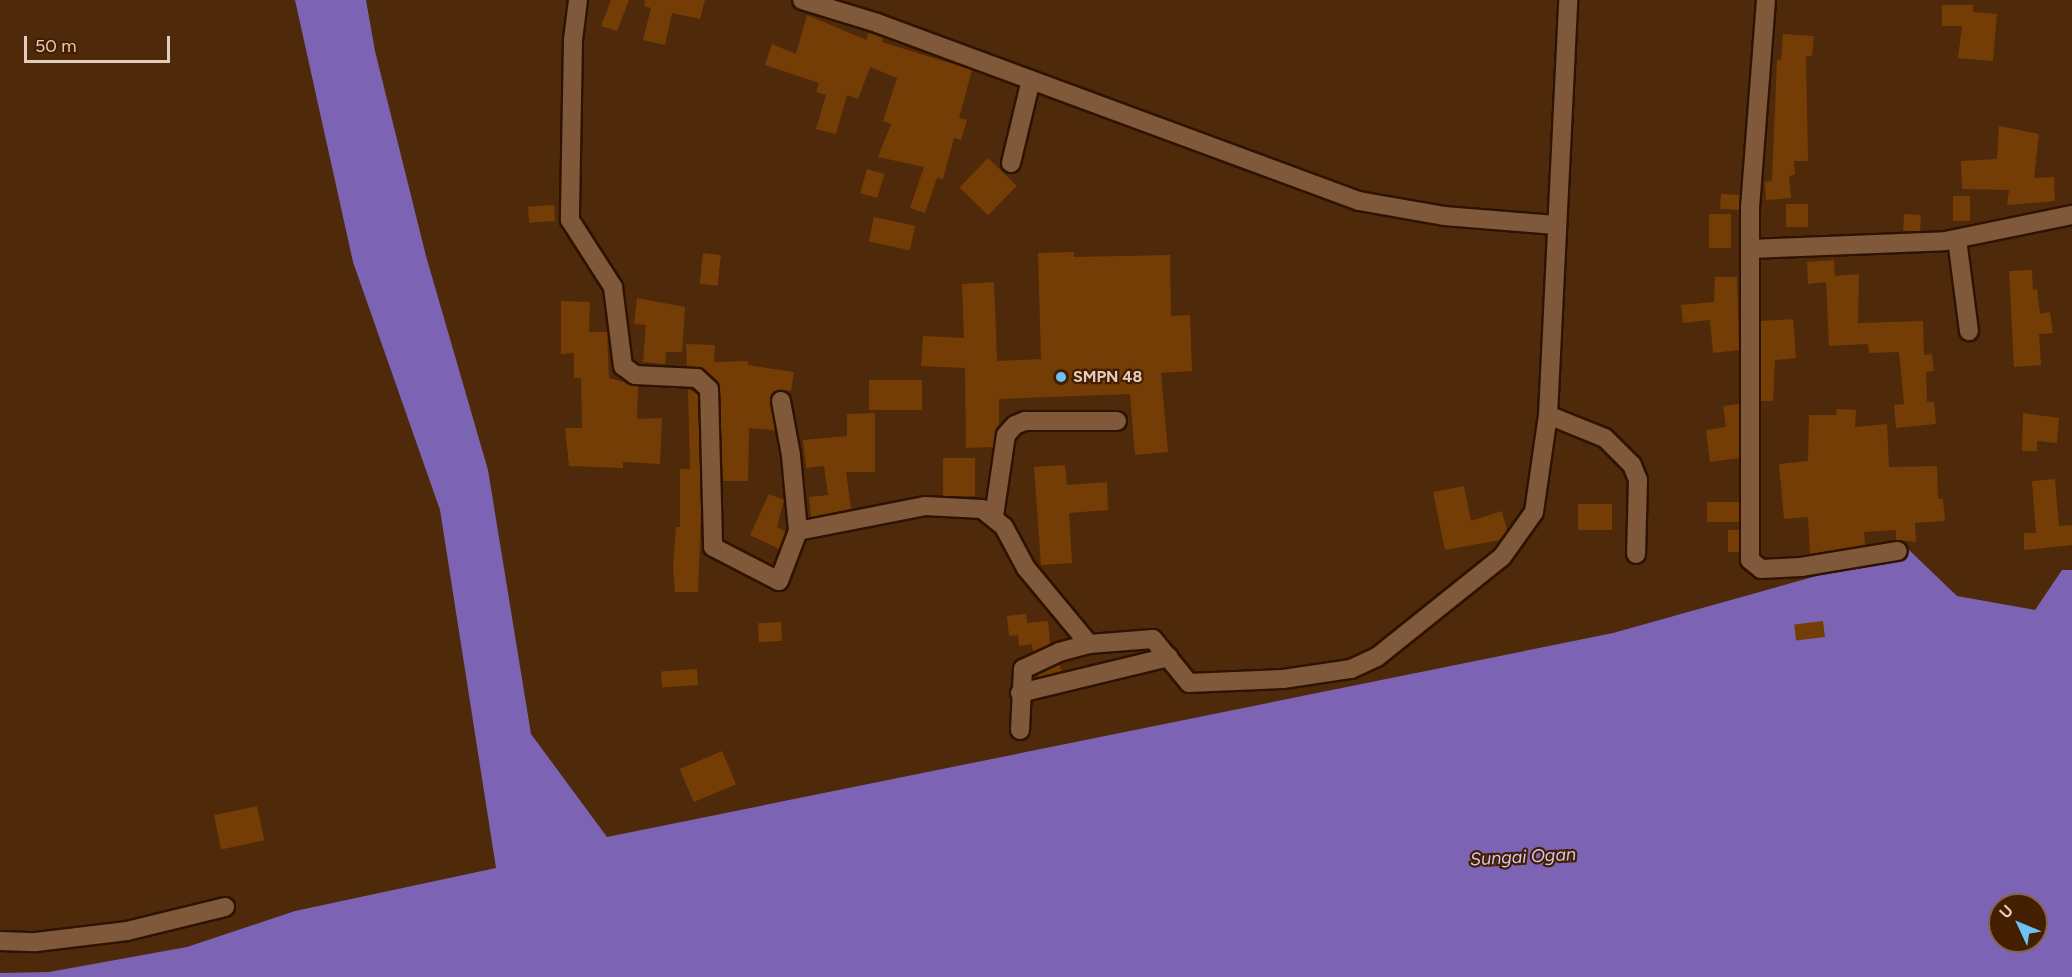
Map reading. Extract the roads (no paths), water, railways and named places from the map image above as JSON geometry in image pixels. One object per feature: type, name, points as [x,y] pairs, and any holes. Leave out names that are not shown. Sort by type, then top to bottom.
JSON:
[{"type":"street","points":[[578,0],[573,40],[570,220],[614,287],[621,361],[635,375],[697,378],[710,389],[713,547],[779,580],[798,531],[791,455],[780,401]]},
{"type":"street","points":[[802,0],[877,23],[1359,201],[1444,216],[1556,225]]},
{"type":"street","points":[[1020,730],[1020,675],[1027,667],[1089,644],[1147,636],[1158,642],[1170,657],[1181,678],[1195,684],[1283,679],[1351,669],[1377,657],[1502,557],[1523,533],[1538,495],[1548,415],[1568,0]]},
{"type":"street","points":[[1766,0],[1749,207],[1750,560],[1761,568],[1791,567],[1859,560],[1898,551]]},
{"type":"street","points":[[1011,163],[1030,80]]},
{"type":"street","points":[[1750,249],[1957,239],[2072,215]]},
{"type":"street","points":[[1957,239],[1969,331]]},
{"type":"street","points":[[1548,415],[1605,438],[1632,465],[1638,480],[1636,554]]},
{"type":"street","points":[[994,516],[1006,435],[1015,425],[1025,420],[1117,421]]},
{"type":"street","points":[[798,531],[925,506],[969,506],[994,516],[1051,602],[1089,644]]},
{"type":"street","points":[[1020,693],[1170,657]]},
{"type":"street","points":[[0,941],[36,942],[127,932],[225,907]]},
{"type":"water","name":"Sungai Ogan","points":[[295,0],[366,0],[375,51],[426,256],[488,470],[531,734],[607,837],[1613,633],[1909,550],[1957,596],[2035,610],[2062,570],[2072,570],[2072,977],[0,977],[0,973],[49,972],[187,947],[295,911],[496,868],[440,510],[353,262]]},
{"type":"place","name":"SMPN 48","points":[[1061,377]]}]
